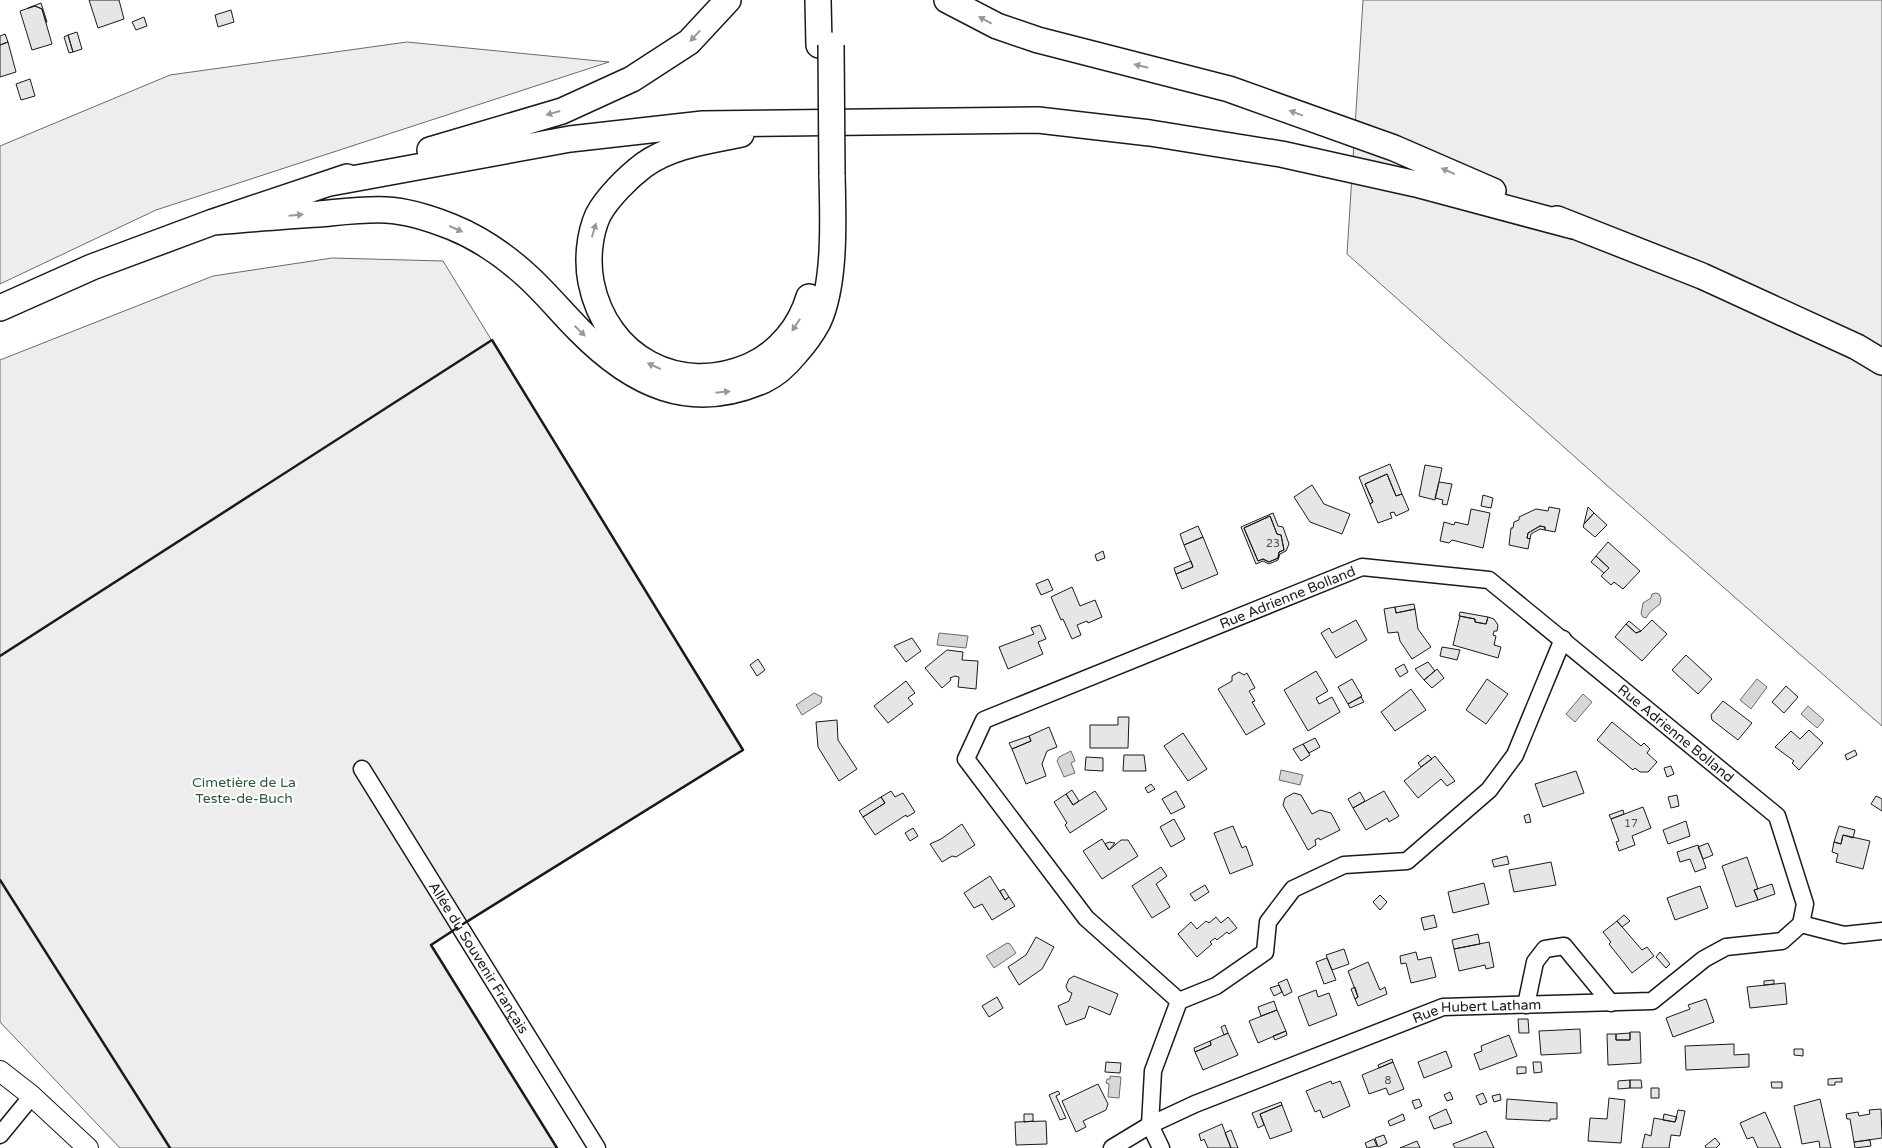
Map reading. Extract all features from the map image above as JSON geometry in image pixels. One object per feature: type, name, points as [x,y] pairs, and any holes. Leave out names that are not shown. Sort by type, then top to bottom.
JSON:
[{"type":"main road","points":[[0,308],[92,267],[213,222],[562,110],[632,79],[689,42],[728,0]]},
{"type":"main road","points":[[213,222],[387,210],[419,216],[453,227],[488,244],[527,275],[595,345],[636,377],[689,395],[728,392],[751,386],[773,376],[807,341],[819,320],[829,283],[833,228],[826,175],[825,45],[818,0]]},
{"type":"main road","points":[[825,45],[832,0]]},
{"type":"main road","points":[[947,0],[997,26],[1038,40],[1229,89],[1385,144],[1573,226],[1702,276],[1857,347],[1882,362]]},
{"type":"main road","points":[[330,183],[570,139],[703,124],[1038,120],[1150,133],[1281,154],[1493,203],[1573,226]]},
{"type":"main road","points":[[797,123],[679,147],[645,164],[617,189],[598,215],[590,244],[588,266],[595,300],[606,323],[631,352],[648,364],[666,371],[704,377],[733,374],[764,360],[786,340],[805,312],[814,279],[818,231],[826,175]]},
{"type":"street","name":"Rue Adrienne Bolland","points":[[1179,1002],[1086,918],[966,759],[984,720],[1362,567],[1489,580],[1563,639],[1777,816],[1805,904],[1801,924]]},
{"type":"street","points":[[1162,1148],[1150,1125],[1153,1071],[1179,1002],[1216,986],[1265,952],[1268,922],[1294,889],[1344,865],[1407,861],[1489,790],[1515,755],[1563,639]]},
{"type":"street","name":"Allée du Souvenir Français","points":[[362,768],[597,1148]]},
{"type":"street","points":[[1801,924],[1844,935],[1882,931]]},
{"type":"street","name":"Rue Hubert Latham","points":[[1112,1148],[1150,1125],[1195,1104],[1443,1007],[1652,1002],[1704,959],[1726,947],[1782,941],[1801,924]]},
{"type":"street","points":[[1526,1005],[1534,962],[1545,949],[1564,946],[1611,1003]]},
{"type":"street","points":[[0,1071],[32,1096],[88,1148]]},
{"type":"street","points":[[0,1135],[32,1096]]},
{"type":"shaded area","points":[[1363,0],[1882,0],[1882,726],[1602,481],[1347,254]]},
{"type":"shaded area","points":[[407,42],[609,62],[156,210],[0,284],[0,146],[170,75]]},
{"type":"shaded area","name":"Cimetière de La Teste-de-Buch","points":[[332,258],[443,261],[743,750],[431,945],[557,1148],[120,1148],[0,1022],[0,360],[213,276]]},
{"type":"shaded area","points":[[1656,593],[1661,598],[1660,604],[1646,618],[1643,617],[1641,614],[1643,603],[1651,598],[1652,594]]},
{"type":"shaded area","points":[[939,633],[968,636],[966,648],[937,645]]},
{"type":"shaded area","points":[[1757,679],[1767,687],[1751,709],[1740,700]]},
{"type":"shaded area","points":[[814,693],[822,697],[821,703],[802,715],[796,705]]},
{"type":"shaded area","points":[[1583,694],[1592,702],[1575,722],[1566,714]]},
{"type":"shaded area","points":[[1808,706],[1824,720],[1817,728],[1801,714]]},
{"type":"shaded area","points":[[1071,751],[1075,761],[1071,763],[1075,773],[1064,777],[1057,761],[1059,757]]},
{"type":"shaded area","points":[[1281,770],[1303,775],[1300,785],[1279,780]]},
{"type":"shaded area","points":[[1007,943],[1010,944],[1016,953],[994,968],[986,956]]},
{"type":"shaded area","points":[[1110,1076],[1121,1077],[1119,1098],[1108,1097],[1109,1084],[1106,1083]]},
{"type":"building","points":[[89,0],[119,0],[124,19],[98,28]]},
{"type":"building","points":[[41,3],[47,22],[42,9],[35,6],[28,8]]},
{"type":"building","points":[[35,6],[42,9],[52,44],[32,50],[20,11]]},
{"type":"building","points":[[231,10],[234,22],[218,27],[215,15]]},
{"type":"building","points":[[144,17],[147,26],[136,30],[132,22]]},
{"type":"building","points":[[77,32],[82,49],[73,52],[68,35]]},
{"type":"building","points":[[5,34],[8,42],[0,45],[0,36]]},
{"type":"building","points":[[68,35],[73,52],[69,53],[64,37]]},
{"type":"building","points":[[8,42],[16,72],[0,77],[0,45]]},
{"type":"building","points":[[30,79],[35,96],[21,100],[16,84]]},
{"type":"building","points":[[1390,464],[1402,494],[1396,496],[1387,474],[1365,484],[1373,502],[1370,504],[1359,477]]},
{"type":"building","points":[[1425,465],[1442,468],[1435,500],[1419,496]]},
{"type":"building","points":[[1387,474],[1396,496],[1402,494],[1409,510],[1396,516],[1394,512],[1390,513],[1392,518],[1378,523],[1370,504],[1373,502],[1365,484]]},
{"type":"building","points":[[1439,482],[1452,484],[1447,505],[1442,504],[1443,500],[1435,498]]},
{"type":"building","points":[[1312,485],[1324,504],[1350,514],[1342,534],[1310,522],[1294,497]]},
{"type":"building","points":[[1483,495],[1493,498],[1491,508],[1481,506]]},
{"type":"building","points":[[1549,507],[1560,509],[1555,532],[1545,530],[1545,527],[1540,526],[1528,533],[1527,538],[1530,539],[1528,549],[1509,545],[1511,528],[1513,528],[1514,522],[1519,520],[1519,517],[1536,509],[1548,511]]},
{"type":"building","points":[[1588,507],[1594,513],[1584,524]]},
{"type":"building","points":[[1471,509],[1490,513],[1483,548],[1452,540],[1449,543],[1440,541],[1444,522],[1454,525],[1455,522],[1468,525]]},
{"type":"building","points":[[1273,513],[1278,526],[1283,527],[1289,544],[1286,551],[1280,554],[1278,560],[1269,564],[1263,561],[1256,564],[1241,527]],"holes":[[[1270,516],[1277,534],[1281,535],[1284,550],[1279,552],[1278,558],[1269,562],[1263,559],[1258,561],[1244,528]]]},
{"type":"building","points":[[1594,513],[1607,525],[1595,537],[1583,527]]},
{"type":"building","points":[[1270,516],[1277,534],[1281,535],[1284,550],[1279,552],[1278,558],[1269,562],[1263,559],[1258,561],[1244,528]]},
{"type":"building","points":[[1198,526],[1203,537],[1184,545],[1180,534]]},
{"type":"building","points":[[1540,526],[1545,527],[1545,530],[1540,529],[1531,534],[1530,539],[1527,538],[1528,533]]},
{"type":"building","points":[[1203,537],[1218,574],[1182,589],[1176,574],[1193,567],[1184,545]]},
{"type":"building","points":[[1608,542],[1640,571],[1623,589],[1614,582],[1611,585],[1601,576],[1609,568],[1596,556]]},
{"type":"building","points":[[1103,551],[1105,558],[1097,561],[1095,555]]},
{"type":"building","points":[[1596,556],[1609,568],[1604,573],[1591,562]]},
{"type":"building","points":[[1191,561],[1193,567],[1176,574],[1174,568]]},
{"type":"building","points":[[1048,579],[1053,590],[1041,595],[1036,584]]},
{"type":"building","points":[[1072,587],[1080,606],[1095,600],[1102,617],[1077,625],[1081,635],[1072,639],[1051,597]]},
{"type":"building","points":[[1414,604],[1415,609],[1396,613],[1395,607]]},
{"type":"building","points":[[1395,607],[1396,613],[1415,609],[1418,629],[1431,647],[1412,659],[1400,641],[1398,632],[1388,633],[1384,609]]},
{"type":"building","points":[[1460,612],[1488,617],[1486,624],[1475,622],[1475,619],[1459,616]]},
{"type":"building","points":[[1460,616],[1475,619],[1475,622],[1486,624],[1488,617],[1494,619],[1498,625],[1497,631],[1494,631],[1493,635],[1496,636],[1494,645],[1501,647],[1498,658],[1453,645]]},
{"type":"building","points":[[1356,620],[1367,640],[1336,658],[1321,633],[1329,628],[1332,633]]},
{"type":"building","points":[[1652,620],[1667,634],[1642,661],[1615,637],[1626,624],[1636,633],[1641,631]]},
{"type":"building","points":[[1629,621],[1641,631],[1636,633],[1626,624]]},
{"type":"building","points":[[1040,625],[1046,639],[1038,642],[1043,654],[1008,669],[999,647],[1034,634],[1031,628]]},
{"type":"building","points":[[912,638],[921,651],[906,662],[894,646]]},
{"type":"building","points":[[1442,647],[1460,650],[1457,660],[1440,656]]},
{"type":"building","points":[[947,650],[963,652],[962,660],[978,661],[976,689],[958,687],[959,677],[955,676],[950,678],[951,680],[942,688],[925,668]]},
{"type":"building","points":[[1686,655],[1712,679],[1698,694],[1672,670]]},
{"type":"building","points":[[758,659],[765,670],[757,676],[750,665]]},
{"type":"building","points":[[1428,662],[1435,671],[1424,680],[1415,669]]},
{"type":"building","points":[[1404,664],[1408,672],[1400,677],[1395,669]]},
{"type":"building","points":[[1437,669],[1444,678],[1432,688],[1424,680]]},
{"type":"building","points":[[1316,671],[1328,691],[1316,698],[1319,704],[1332,697],[1340,712],[1308,731],[1284,690]]},
{"type":"building","points":[[1239,672],[1244,675],[1247,673],[1255,688],[1249,691],[1255,701],[1252,702],[1265,724],[1246,735],[1218,689],[1232,681],[1232,676]]},
{"type":"building","points":[[1352,679],[1362,696],[1348,704],[1338,687]]},
{"type":"building","points":[[1487,679],[1508,694],[1486,724],[1466,710]]},
{"type":"building","points":[[906,681],[915,693],[908,698],[913,704],[888,723],[874,706]]},
{"type":"building","points":[[1786,686],[1798,697],[1784,713],[1772,702]]},
{"type":"building","points":[[1411,689],[1426,710],[1395,731],[1381,712]]},
{"type":"building","points":[[1361,697],[1364,702],[1350,708],[1348,704]]},
{"type":"building","points":[[1723,701],[1752,723],[1738,740],[1712,720],[1711,715]]},
{"type":"building","points":[[1118,717],[1129,717],[1128,748],[1090,748],[1090,725],[1118,725]]},
{"type":"building","points":[[837,720],[838,740],[857,769],[839,781],[818,747],[816,722]]},
{"type":"building","points":[[1612,722],[1641,746],[1644,743],[1650,749],[1647,753],[1657,762],[1648,772],[1640,772],[1635,768],[1633,770],[1597,740]]},
{"type":"building","points":[[1049,727],[1057,747],[1047,751],[1042,764],[1046,776],[1026,784],[1012,749],[1031,741],[1029,736]]},
{"type":"building","points":[[1809,730],[1823,743],[1799,770],[1792,763],[1794,761],[1775,747],[1791,731],[1800,739]]},
{"type":"building","points":[[1183,733],[1207,769],[1188,781],[1164,746]]},
{"type":"building","points":[[1029,736],[1031,741],[1012,749],[1009,743]]},
{"type":"building","points":[[1315,738],[1320,747],[1309,753],[1303,744]]},
{"type":"building","points":[[1303,744],[1310,755],[1301,761],[1293,749]]},
{"type":"building","points":[[1855,750],[1857,755],[1847,760],[1845,755]]},
{"type":"building","points":[[1124,755],[1144,755],[1146,771],[1123,771]]},
{"type":"building","points":[[1428,755],[1432,759],[1421,767],[1418,763]]},
{"type":"building","points":[[1435,756],[1455,781],[1447,786],[1441,779],[1418,798],[1404,781]]},
{"type":"building","points":[[1086,757],[1103,758],[1103,771],[1085,770]]},
{"type":"building","points":[[1671,766],[1674,774],[1667,777],[1664,768]]},
{"type":"building","points":[[1576,771],[1584,793],[1543,807],[1535,784]]},
{"type":"building","points":[[1151,784],[1155,789],[1148,793],[1145,788]]},
{"type":"building","points":[[1072,790],[1079,801],[1073,805],[1066,794]]},
{"type":"building","points":[[891,791],[895,797],[903,793],[915,812],[907,817],[906,815],[875,835],[863,817],[885,803],[881,797]]},
{"type":"building","points":[[1095,791],[1107,809],[1070,833],[1065,825],[1067,823],[1054,802],[1066,794],[1073,805]]},
{"type":"building","points":[[1176,791],[1185,807],[1171,814],[1162,799]]},
{"type":"building","points":[[1384,791],[1399,816],[1389,822],[1387,818],[1366,830],[1353,808]]},
{"type":"building","points":[[1360,792],[1365,801],[1353,808],[1348,799]]},
{"type":"building","points":[[1294,793],[1301,795],[1312,814],[1320,810],[1331,813],[1340,830],[1320,840],[1319,838],[1315,840],[1316,845],[1308,850],[1283,805],[1285,798]]},
{"type":"building","points":[[1677,795],[1679,806],[1671,808],[1668,797]]},
{"type":"building","points":[[1876,796],[1882,799],[1882,811],[1871,804]]},
{"type":"building","points":[[881,797],[885,803],[863,817],[859,811]]},
{"type":"building","points":[[1643,807],[1651,828],[1632,836],[1635,845],[1619,851],[1616,842],[1619,841],[1611,819]]},
{"type":"building","points":[[1623,810],[1624,814],[1611,819],[1609,815]]},
{"type":"building","points":[[1529,814],[1531,822],[1526,823],[1524,816]]},
{"type":"building","points":[[1174,819],[1185,839],[1171,847],[1160,827]]},
{"type":"building","points":[[1686,821],[1690,836],[1668,844],[1663,830]]},
{"type":"building","points":[[962,824],[975,845],[956,857],[952,856],[942,862],[930,844],[941,839]]},
{"type":"building","points":[[1233,826],[1242,848],[1246,846],[1253,865],[1230,874],[1214,833]]},
{"type":"building","points":[[1839,826],[1855,830],[1853,838],[1843,835],[1841,844],[1834,842]]},
{"type":"building","points":[[913,828],[918,836],[910,841],[905,833]]},
{"type":"building","points":[[1843,835],[1870,841],[1863,869],[1836,862],[1838,854],[1832,852],[1834,842],[1841,844]]},
{"type":"building","points":[[1102,839],[1109,850],[1121,840],[1128,840],[1138,856],[1102,879],[1083,851]]},
{"type":"building","points":[[1109,842],[1115,843],[1109,850],[1105,844]]},
{"type":"building","points":[[1708,843],[1713,855],[1703,859],[1698,847]]},
{"type":"building","points":[[1698,845],[1706,868],[1695,872],[1690,859],[1680,862],[1677,852]]},
{"type":"building","points":[[1507,856],[1509,864],[1494,867],[1492,860]]},
{"type":"building","points":[[1747,857],[1758,889],[1754,890],[1758,900],[1736,907],[1722,866]]},
{"type":"building","points":[[1551,862],[1556,885],[1514,892],[1509,870]]},
{"type":"building","points":[[1161,867],[1167,876],[1156,884],[1170,907],[1152,918],[1132,886]]},
{"type":"building","points":[[990,876],[1005,900],[1009,897],[1015,906],[992,920],[982,904],[974,908],[964,893]]},
{"type":"building","points":[[1484,883],[1489,904],[1453,913],[1448,892]]},
{"type":"building","points":[[1772,884],[1775,894],[1758,900],[1754,890]]},
{"type":"building","points":[[1205,885],[1209,892],[1195,901],[1190,894]]},
{"type":"building","points":[[1700,886],[1708,908],[1675,920],[1667,898]]},
{"type":"building","points":[[1004,889],[1009,897],[1005,900],[1000,891]]},
{"type":"building","points":[[1380,895],[1387,902],[1380,910],[1373,902]]},
{"type":"building","points":[[1434,915],[1437,927],[1424,930],[1421,918]]},
{"type":"building","points":[[1624,915],[1630,921],[1622,927],[1617,921]]},
{"type":"building","points":[[1216,917],[1221,923],[1228,917],[1237,928],[1229,934],[1227,932],[1217,940],[1215,938],[1210,942],[1212,944],[1197,957],[1178,934],[1191,922],[1197,929],[1206,921],[1209,923]]},
{"type":"building","points":[[1617,921],[1642,950],[1647,947],[1654,956],[1632,973],[1609,944],[1611,942],[1603,932]]},
{"type":"building","points":[[1478,934],[1480,944],[1454,949],[1452,940]]},
{"type":"building","points":[[1036,937],[1054,947],[1042,969],[1019,985],[1008,967],[1026,955]]},
{"type":"building","points":[[1489,942],[1494,967],[1486,969],[1485,965],[1459,971],[1454,949]]},
{"type":"building","points":[[1344,949],[1349,964],[1332,970],[1326,955]]},
{"type":"building","points":[[1416,952],[1418,960],[1431,957],[1436,977],[1411,983],[1406,963],[1401,964],[1400,956]]},
{"type":"building","points":[[1660,952],[1670,964],[1666,968],[1656,957]]},
{"type":"building","points":[[1327,958],[1336,980],[1324,984],[1316,962]]},
{"type":"building","points":[[1368,962],[1380,990],[1385,987],[1387,994],[1358,1006],[1355,999],[1358,997],[1348,971]]},
{"type":"building","points":[[1074,976],[1118,994],[1110,1015],[1089,1006],[1085,1018],[1066,1025],[1058,1006],[1069,1001],[1072,993],[1068,991],[1066,986],[1069,979]]},
{"type":"building","points":[[1287,979],[1292,992],[1284,996],[1278,983]]},
{"type":"building","points":[[1774,980],[1774,984],[1764,985],[1764,981]]},
{"type":"building","points":[[1785,983],[1787,1004],[1750,1008],[1747,987]]},
{"type":"building","points":[[1279,985],[1282,992],[1274,996],[1270,988]]},
{"type":"building","points":[[1355,987],[1358,997],[1355,999],[1351,989]]},
{"type":"building","points":[[1316,990],[1318,997],[1329,993],[1337,1015],[1309,1026],[1298,997]]},
{"type":"building","points":[[997,997],[1003,1008],[989,1017],[982,1006]]},
{"type":"building","points":[[1706,999],[1714,1022],[1673,1037],[1666,1018],[1690,1009],[1688,1005]]},
{"type":"building","points":[[1274,1001],[1277,1010],[1261,1016],[1258,1007]]},
{"type":"building","points":[[1277,1010],[1286,1031],[1258,1043],[1249,1021]]},
{"type":"building","points":[[1518,1019],[1528,1019],[1529,1033],[1519,1033]]},
{"type":"building","points":[[1225,1025],[1228,1033],[1224,1035],[1221,1027]]},
{"type":"building","points":[[1580,1029],[1581,1053],[1541,1055],[1539,1031]]},
{"type":"building","points":[[1286,1031],[1287,1035],[1275,1040],[1273,1036]]},
{"type":"building","points":[[1630,1032],[1640,1032],[1641,1063],[1608,1065],[1607,1034],[1616,1034],[1616,1040],[1630,1040]]},
{"type":"building","points":[[1228,1033],[1238,1055],[1203,1070],[1195,1052],[1211,1045],[1210,1041]]},
{"type":"building","points":[[1630,1033],[1630,1040],[1616,1040],[1616,1034]]},
{"type":"building","points":[[1509,1035],[1517,1056],[1480,1070],[1474,1054],[1482,1051],[1481,1046]]},
{"type":"building","points":[[1210,1041],[1211,1045],[1195,1052],[1194,1048]]},
{"type":"building","points":[[1734,1044],[1734,1055],[1749,1054],[1749,1067],[1686,1070],[1685,1046]]},
{"type":"building","points":[[1794,1049],[1803,1049],[1803,1056],[1794,1055]]},
{"type":"building","points":[[1446,1051],[1452,1067],[1424,1078],[1418,1062]]},
{"type":"building","points":[[1392,1059],[1393,1062],[1379,1068],[1378,1065]]},
{"type":"building","points":[[1106,1062],[1121,1063],[1120,1073],[1105,1072]]},
{"type":"building","points":[[1393,1062],[1404,1089],[1389,1095],[1386,1088],[1369,1094],[1362,1075]]},
{"type":"building","points":[[1533,1062],[1541,1062],[1542,1072],[1534,1073]]},
{"type":"building","points":[[1517,1067],[1526,1067],[1526,1073],[1517,1074]]},
{"type":"building","points":[[1842,1078],[1842,1082],[1828,1085],[1828,1079]]},
{"type":"building","points":[[1630,1080],[1641,1080],[1642,1088],[1630,1088]]},
{"type":"building","points":[[1630,1080],[1630,1088],[1618,1089],[1618,1081]]},
{"type":"building","points":[[1331,1081],[1332,1084],[1340,1081],[1350,1106],[1323,1118],[1320,1110],[1315,1112],[1306,1091]]},
{"type":"building","points":[[1771,1082],[1782,1082],[1782,1088],[1772,1088]]},
{"type":"building","points":[[1098,1084],[1108,1104],[1106,1110],[1083,1121],[1086,1127],[1076,1132],[1062,1101]]},
{"type":"building","points":[[1651,1088],[1659,1088],[1659,1098],[1651,1098]]},
{"type":"building","points":[[1058,1091],[1060,1094],[1056,1096],[1066,1118],[1060,1120],[1049,1095]]},
{"type":"building","points":[[1450,1092],[1453,1099],[1447,1101],[1444,1095]]},
{"type":"building","points":[[1483,1093],[1487,1102],[1480,1105],[1476,1096]]},
{"type":"building","points":[[1500,1094],[1501,1100],[1494,1102],[1492,1096]]},
{"type":"building","points":[[1609,1098],[1625,1100],[1621,1143],[1588,1141],[1590,1118],[1607,1119]]},
{"type":"building","points":[[1419,1099],[1422,1106],[1415,1109],[1412,1101]]},
{"type":"building","points":[[1507,1099],[1557,1103],[1557,1119],[1550,1119],[1550,1121],[1506,1119]]},
{"type":"building","points":[[1820,1099],[1831,1148],[1820,1148],[1819,1141],[1802,1144],[1794,1106]]},
{"type":"building","points":[[1281,1102],[1282,1105],[1260,1114],[1264,1125],[1258,1128],[1252,1113]]},
{"type":"building","points":[[1282,1105],[1292,1131],[1270,1139],[1260,1114]]},
{"type":"building","points":[[1446,1109],[1452,1123],[1434,1129],[1429,1117]]},
{"type":"building","points":[[1881,1109],[1882,1138],[1854,1142],[1850,1119],[1847,1119],[1846,1114],[1858,1112],[1859,1116],[1870,1114],[1869,1110]]},
{"type":"building","points":[[1678,1110],[1685,1111],[1680,1136],[1671,1135],[1669,1148],[1642,1148],[1645,1134],[1651,1136],[1654,1118],[1675,1122]]},
{"type":"building","points":[[1765,1112],[1781,1148],[1758,1148],[1753,1137],[1747,1139],[1740,1123]]},
{"type":"building","points":[[1024,1114],[1033,1114],[1033,1121],[1024,1122]]},
{"type":"building","points":[[1403,1114],[1405,1120],[1390,1126],[1388,1121]]},
{"type":"building","points":[[1664,1114],[1677,1117],[1675,1122],[1663,1120]]},
{"type":"building","points":[[1046,1121],[1047,1144],[1016,1145],[1015,1122]]},
{"type":"building","points":[[1222,1124],[1231,1148],[1208,1148],[1204,1139],[1201,1141],[1199,1134]]},
{"type":"building","points":[[1231,1130],[1238,1148],[1231,1148],[1225,1133]]},
{"type":"building","points":[[1486,1131],[1494,1148],[1455,1148],[1453,1144]]},
{"type":"building","points":[[1384,1135],[1387,1143],[1378,1147],[1375,1138]]},
{"type":"building","points":[[1715,1138],[1720,1144],[1716,1148],[1706,1148],[1705,1146]]},
{"type":"building","points":[[1374,1139],[1377,1146],[1367,1148],[1365,1143]]},
{"type":"building","points":[[1870,1140],[1871,1146],[1855,1148],[1854,1142]]},
{"type":"building","points":[[1417,1141],[1420,1148],[1400,1148]]},
{"type":"wall","points":[[0,656],[492,340],[743,750],[463,924]]},
{"type":"wall","points":[[0,880],[170,1148]]},
{"type":"wall","points":[[457,928],[431,945],[557,1148]]}]
